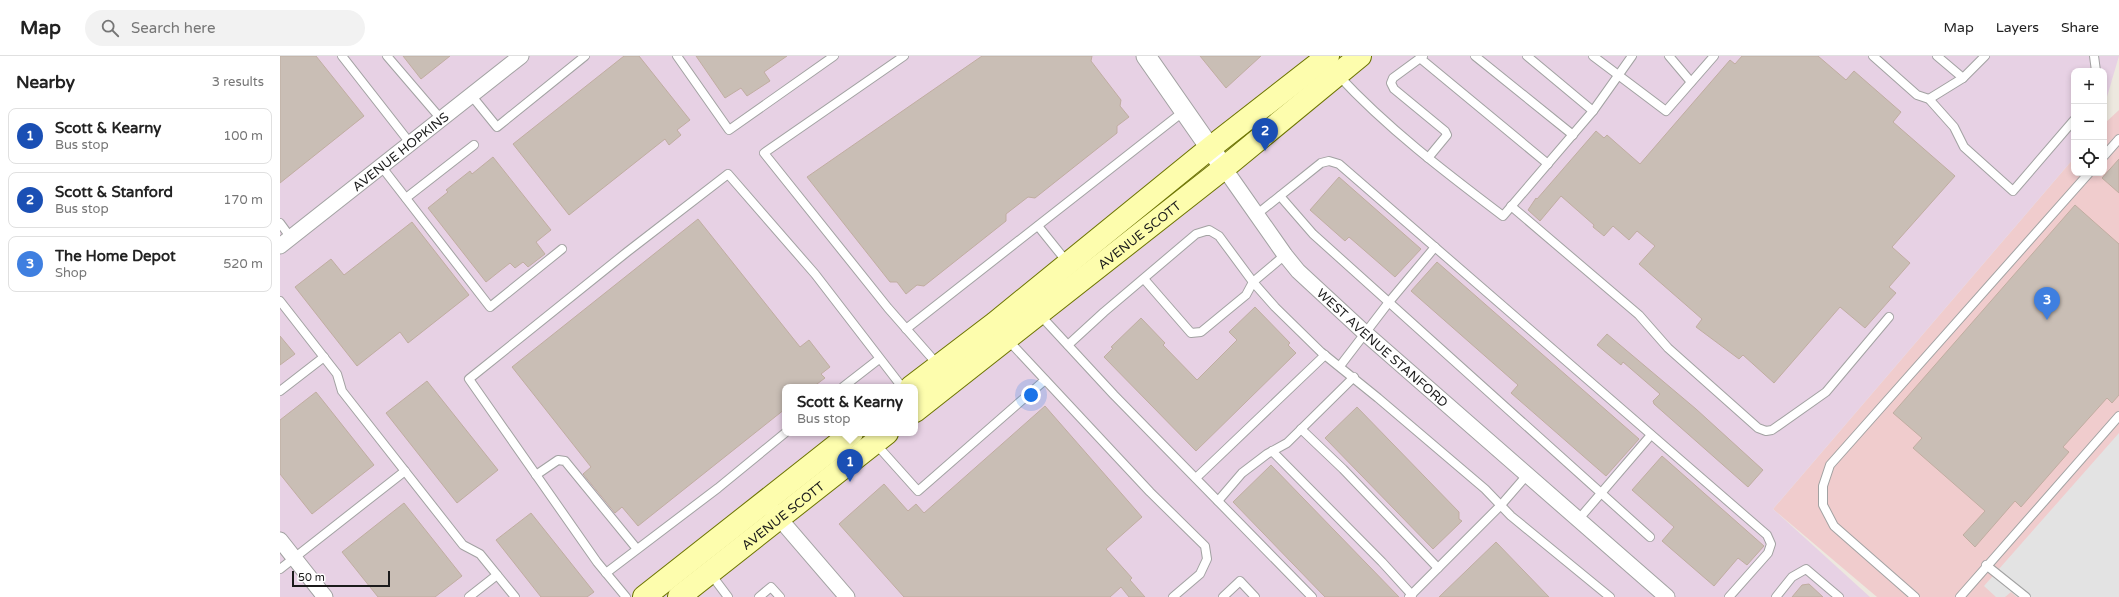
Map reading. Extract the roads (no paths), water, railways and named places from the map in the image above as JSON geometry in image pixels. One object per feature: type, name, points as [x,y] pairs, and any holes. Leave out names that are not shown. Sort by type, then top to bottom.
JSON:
[{"type":"main road","name":"AVENUE SCOTT","points":[[918,408],[1001,331],[1067,262],[1210,148],[1330,65],[1360,56]]},
{"type":"main road","name":"AVENUE SCOTT","points":[[915,384],[938,365],[1038,313],[1224,168],[1330,65]]},
{"type":"main road","name":"AVENUE SCOTT","points":[[644,597],[848,436]]},
{"type":"main road","name":"AVENUE SCOTT","points":[[679,597],[881,438]]},
{"type":"street","name":"AVENUE HOPKINS","points":[[285,242],[521,56]]},
{"type":"street","name":"WEST AVENUE STANFORD","points":[[1146,56],[1256,215],[1298,271],[1364,333],[1667,597]]},
{"type":"street","points":[[765,501],[847,597]]},
{"type":"street","points":[[280,540],[325,597]]},
{"type":"lane","points":[[342,56],[410,143]]},
{"type":"lane","points":[[387,56],[442,118]]},
{"type":"lane","points":[[471,95],[497,127],[585,56]]},
{"type":"lane","points":[[677,56],[729,130],[834,56]]},
{"type":"lane","points":[[904,56],[764,153],[906,329],[938,365]]},
{"type":"lane","points":[[1474,56],[1573,135]]},
{"type":"lane","points":[[1527,56],[1594,110]]},
{"type":"lane","points":[[1593,56],[1666,110],[1714,56]]},
{"type":"lane","points":[[1330,65],[1368,107],[1428,158],[1503,216],[1594,110],[1632,56]]},
{"type":"lane","points":[[1669,56],[1692,82]]},
{"type":"lane","points":[[1873,56],[1917,94],[1929,99],[1954,127],[1964,147],[2013,191],[2071,123]]},
{"type":"lane","points":[[1938,56],[1963,78]]},
{"type":"lane","points":[[1929,99],[1963,78],[1985,56]]},
{"type":"lane","points":[[2094,56],[2096,68]]},
{"type":"lane","points":[[1428,158],[1447,135],[1445,131],[1394,89],[1391,83],[1393,78],[1422,58],[1548,164]]},
{"type":"lane","points":[[906,329],[1184,110]]},
{"type":"lane","points":[[2107,153],[2119,139]]},
{"type":"lane","points":[[406,198],[474,145]]},
{"type":"lane","points":[[1256,215],[1280,196],[1287,188],[1321,163],[1330,161],[1339,164],[1767,535],[1771,544],[1768,553],[1729,597]]},
{"type":"lane","points":[[381,166],[490,307],[562,249]]},
{"type":"lane","points":[[626,597],[606,573],[469,379],[627,252],[728,174],[815,274],[900,384]]},
{"type":"lane","points":[[1915,597],[1834,526],[1823,505],[1823,486],[1830,465],[2086,176]]},
{"type":"lane","points":[[1280,196],[1313,234],[1650,537]]},
{"type":"lane","points":[[1511,206],[1639,315],[1668,348],[1758,428],[1766,431],[1772,430],[1826,392],[1889,317]]},
{"type":"lane","points":[[280,223],[285,242]]},
{"type":"lane","points":[[1038,226],[1067,262]]},
{"type":"lane","points":[[1068,345],[1104,312],[1196,234],[1209,230],[1219,236],[1253,282],[1276,307],[1325,355],[1354,377],[1485,489],[1501,505],[1610,597]]},
{"type":"lane","points":[[1340,366],[1364,333],[1435,247]]},
{"type":"lane","points":[[1144,279],[1190,333],[1201,332],[1246,295],[1253,282],[1285,255]]},
{"type":"lane","points":[[280,301],[337,374],[342,391],[404,470],[463,544],[480,554],[515,597]]},
{"type":"lane","points":[[1038,313],[1312,597]]},
{"type":"lane","points":[[1001,331],[1045,380],[1205,546],[1207,559],[1200,574],[1173,597]]},
{"type":"lane","points":[[1196,478],[1325,355]]},
{"type":"lane","points":[[280,391],[324,357]]},
{"type":"lane","points":[[847,384],[879,359]]},
{"type":"lane","points":[[1218,501],[1242,473],[1272,451],[1287,443],[1354,377]]},
{"type":"lane","points":[[881,438],[918,491],[1045,380]]},
{"type":"lane","points":[[1960,597],[1986,565],[2119,416]]},
{"type":"lane","points":[[1301,429],[1343,469],[1438,568]]},
{"type":"lane","points":[[606,573],[718,488],[782,435]]},
{"type":"lane","points":[[1578,520],[1651,435]]},
{"type":"lane","points":[[1272,451],[1382,562],[1411,596],[1501,505],[1527,475]]},
{"type":"lane","points":[[536,475],[558,460],[565,462],[637,549]]},
{"type":"lane","points":[[280,569],[404,470]]},
{"type":"lane","points":[[1986,565],[2026,597]]},
{"type":"lane","points":[[1776,597],[1792,578],[1806,569],[1839,597]]},
{"type":"lane","points":[[710,572],[728,597]]},
{"type":"lane","points":[[469,597],[497,575]]},
{"type":"lane","points":[[1223,597],[1240,581],[1255,597]]},
{"type":"lane","points":[[759,597],[771,587],[780,597]]},
{"type":"place","name":"Scott & Stanford","points":[[1265,151]]},
{"type":"place","name":"The Home Depot","points":[[2047,320]]},
{"type":"place","name":"Scott & Kearny","points":[[850,482]]}]
